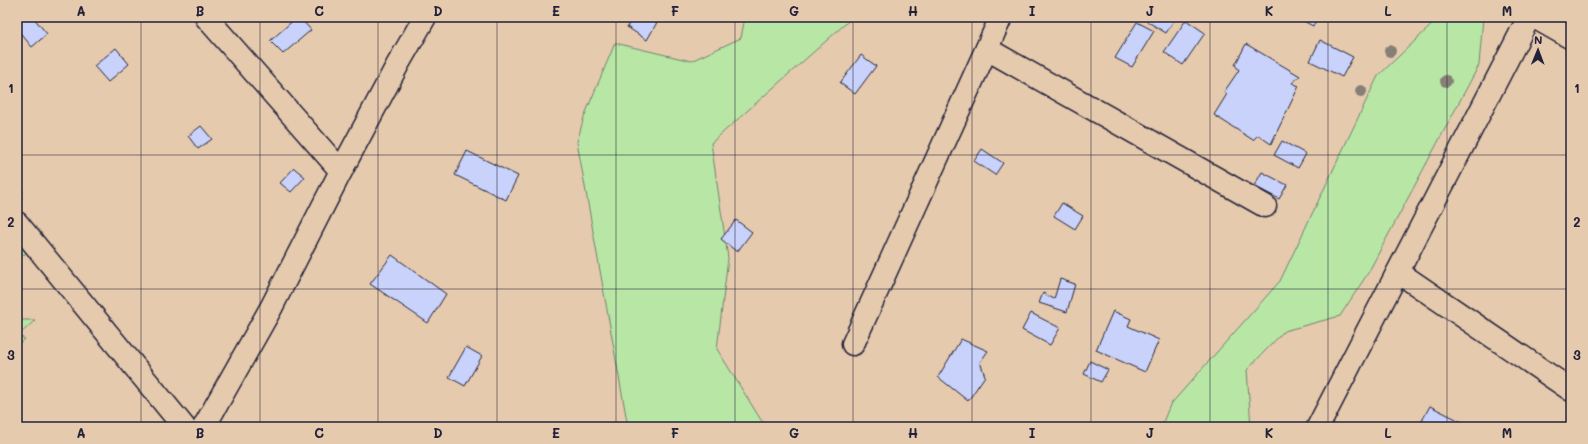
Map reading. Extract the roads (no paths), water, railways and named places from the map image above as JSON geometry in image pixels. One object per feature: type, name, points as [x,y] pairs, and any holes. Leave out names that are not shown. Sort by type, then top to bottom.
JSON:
[{"type":"street","points":[[206,17],[341,171]]},
{"type":"street","points":[[204,427],[271,308],[341,171],[425,17]]},
{"type":"street","points":[[853,344],[1001,17]]},
{"type":"street","points":[[1318,427],[1529,17]]},
{"type":"street","points":[[1534,17],[1571,38]]},
{"type":"street","points":[[987,49],[1265,206]]},
{"type":"street","points":[[17,223],[184,427]]},
{"type":"street","points":[[1398,272],[1571,390]]}]
